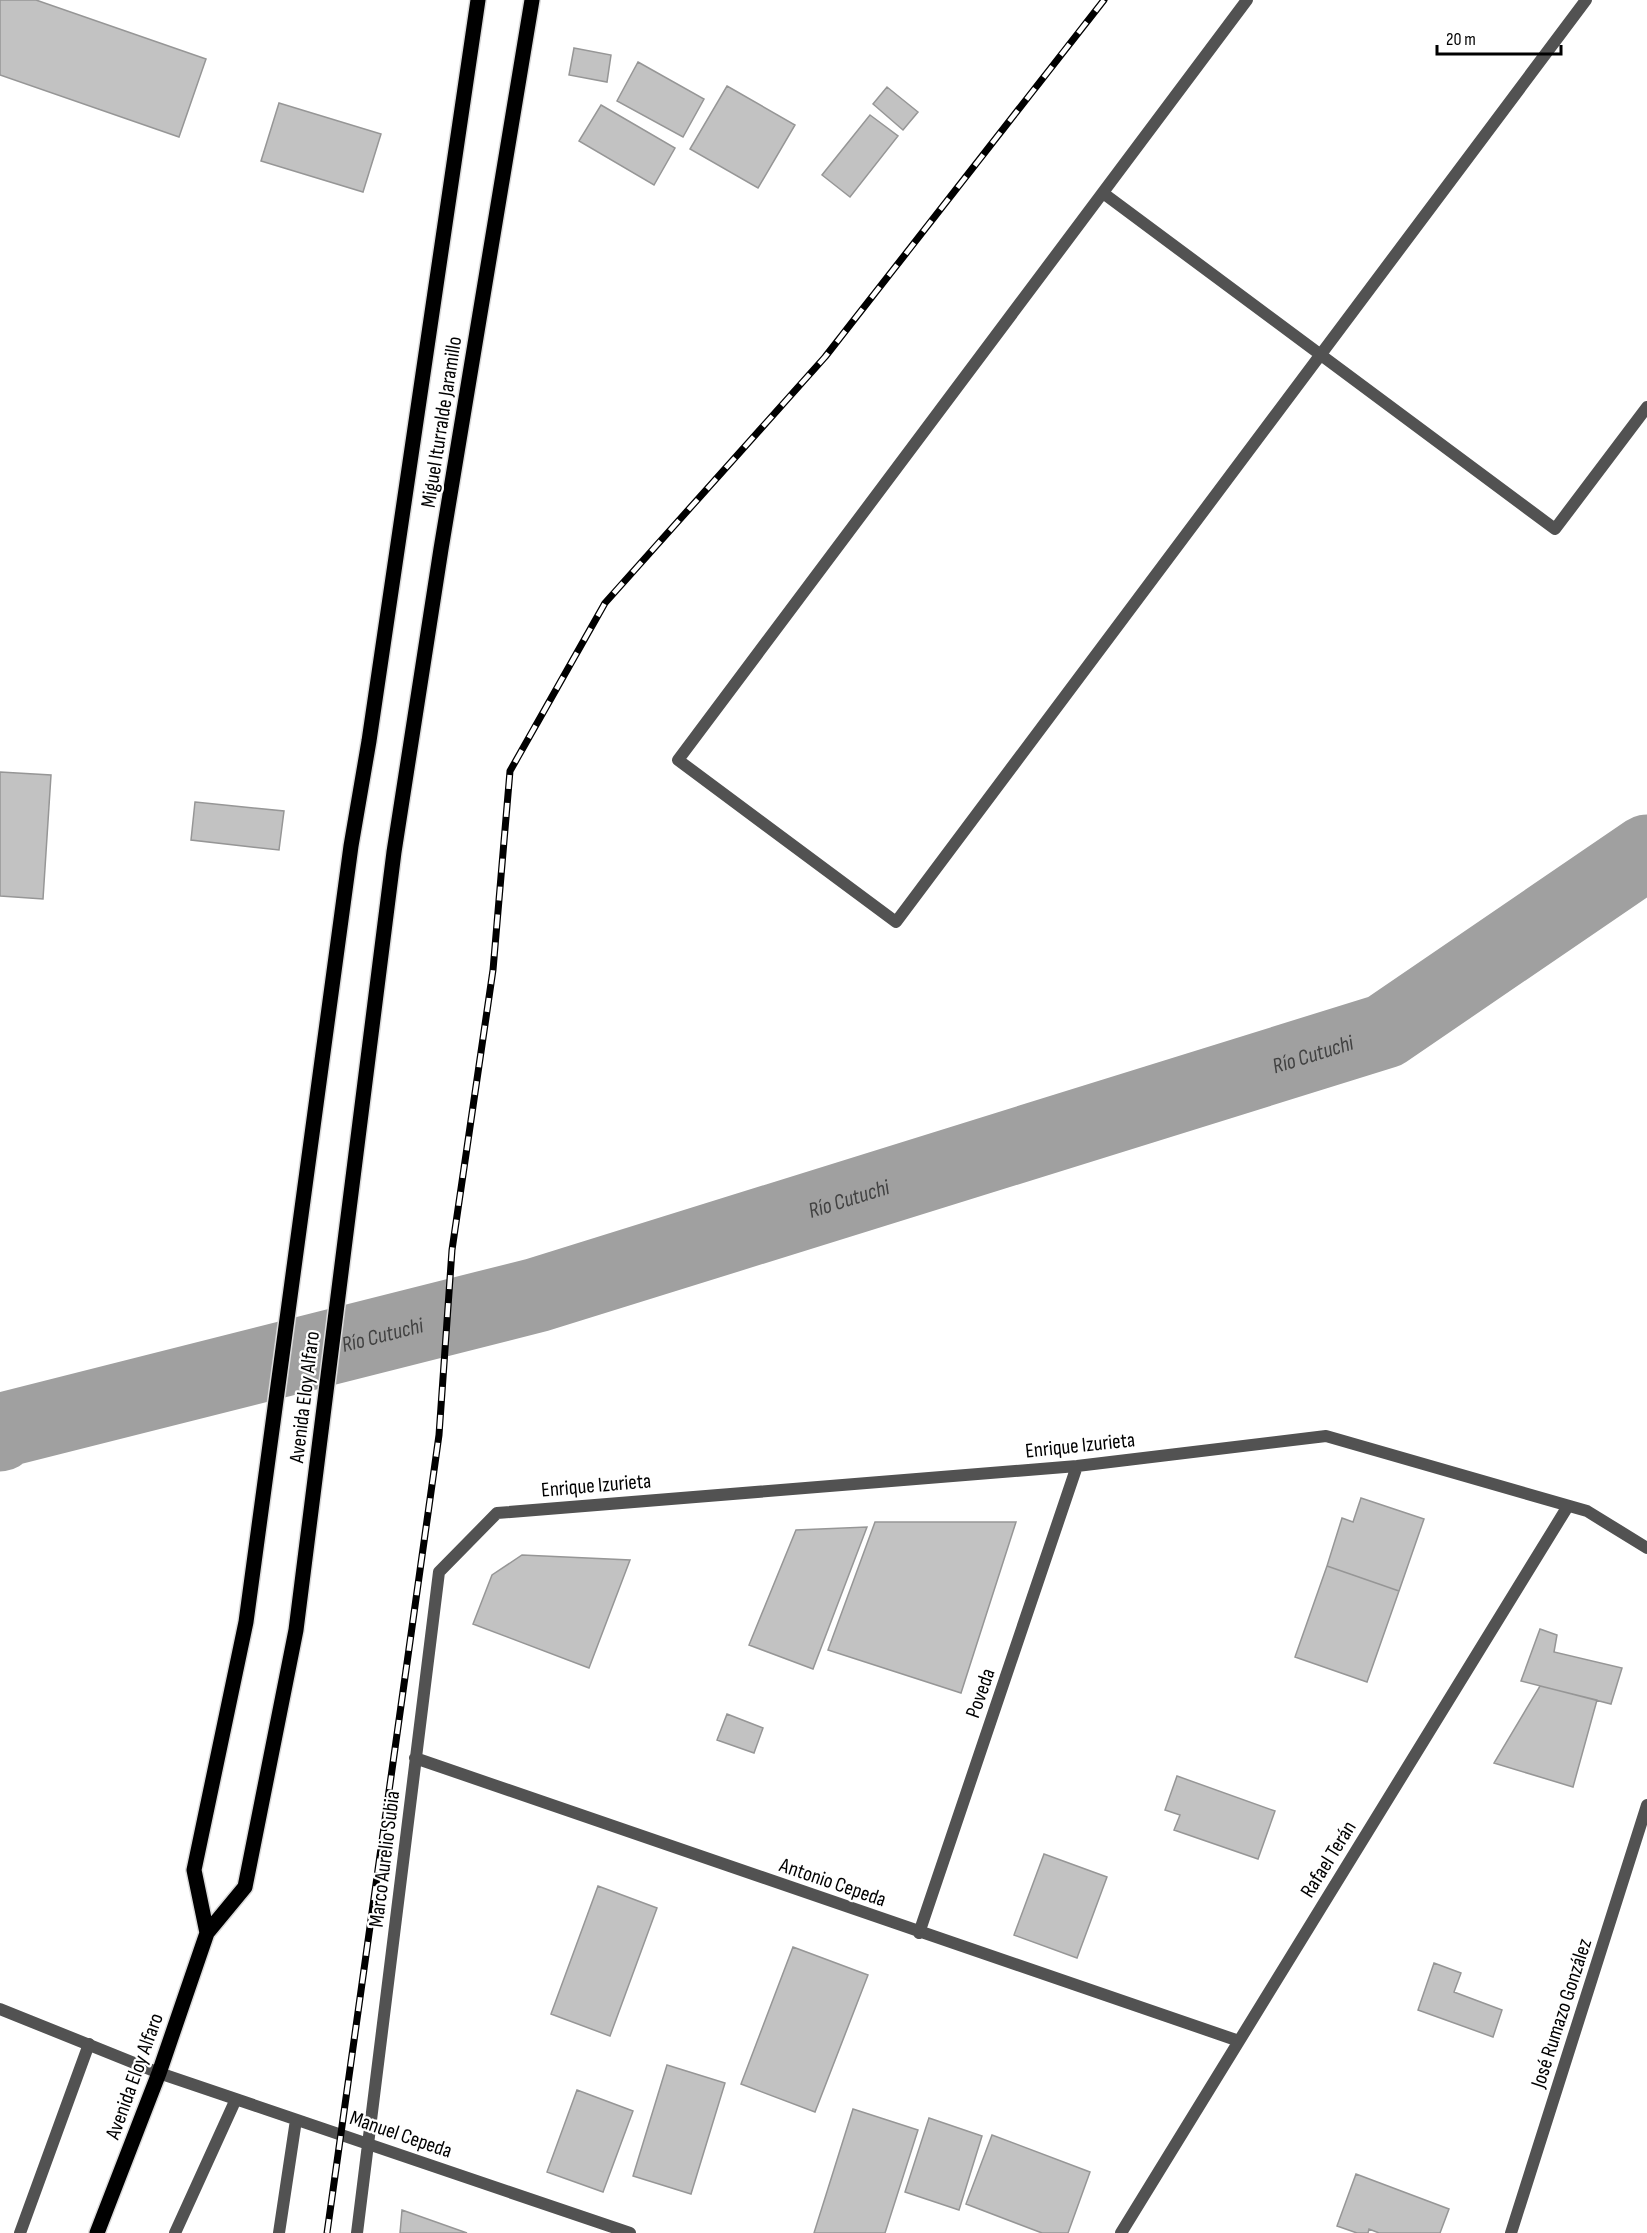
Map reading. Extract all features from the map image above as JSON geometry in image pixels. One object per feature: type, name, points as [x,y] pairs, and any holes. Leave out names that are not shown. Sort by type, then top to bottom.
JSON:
[{"type":"main road","name":"Miguel Iturralde Jaramillo","points":[[351,846],[373,717],[478,0]]},
{"type":"main road","name":"Miguel Iturralde Jaramillo","points":[[394,852],[441,549],[532,0]]},
{"type":"main road","name":"Avenida Eloy Alfaro","points":[[207,1933],[194,1870],[246,1622],[351,846]]},
{"type":"main road","name":"Avenida Eloy Alfaro","points":[[97,2233],[159,2073],[207,1933],[244,1887],[296,1630],[394,852]]},
{"type":"street","points":[[1247,0],[678,760],[896,922],[1586,0]]},
{"type":"street","points":[[1103,193],[1556,529],[1647,407]]},
{"type":"street","name":"Enrique Izurieta","points":[[497,1513],[1077,1466],[1326,1437],[1587,1510],[1647,1548]]},
{"type":"street","name":"Poveda","points":[[919,1933],[1077,1466]]},
{"type":"street","name":"Rafael Terán","points":[[1120,2233],[1568,1506]]},
{"type":"street","name":"Marco Aurelio Subia","points":[[357,2233],[439,1572],[497,1513]]},
{"type":"street","name":"Antonio Cepeda","points":[[415,1758],[1239,2041]]},
{"type":"street","name":"José Rumazo González","points":[[1511,2233],[1647,1806]]},
{"type":"street","name":"Manuel Cepeda","points":[[0,2009],[159,2073],[630,2233]]},
{"type":"street","points":[[20,2233],[89,2044]]},
{"type":"street","points":[[175,2233],[236,2099]]},
{"type":"street","points":[[279,2233],[296,2120]]},
{"type":"building","points":[[0,0],[36,0],[206,59],[179,137],[0,75]]},
{"type":"building","points":[[574,48],[611,55],[607,82],[569,75]]},
{"type":"building","points":[[638,62],[704,99],[683,137],[617,101]]},
{"type":"building","points":[[727,86],[795,125],[758,188],[690,149]]},
{"type":"building","points":[[887,87],[918,112],[903,130],[873,104]]},
{"type":"building","points":[[279,103],[381,134],[363,192],[261,161]]},
{"type":"building","points":[[601,105],[675,148],[654,185],[579,141]]},
{"type":"building","points":[[870,115],[898,136],[850,197],[822,175]]},
{"type":"building","points":[[0,772],[51,775],[43,899],[0,896]]},
{"type":"building","points":[[195,802],[284,811],[279,850],[191,840]]},
{"type":"building","points":[[1361,1498],[1424,1519],[1399,1591],[1327,1566],[1342,1518],[1353,1522]]},
{"type":"building","points":[[875,1522],[1016,1522],[961,1693],[828,1650]]},
{"type":"building","points":[[867,1527],[813,1669],[749,1645],[796,1530]]},
{"type":"building","points":[[522,1555],[630,1560],[589,1668],[473,1624],[492,1575]]},
{"type":"building","points":[[1327,1566],[1399,1591],[1367,1682],[1295,1657]]},
{"type":"building","points":[[1540,1629],[1557,1635],[1554,1652],[1622,1668],[1611,1704],[1521,1681]]},
{"type":"building","points":[[1540,1686],[1597,1700],[1573,1787],[1494,1763]]},
{"type":"building","points":[[727,1714],[763,1728],[754,1753],[717,1740]]},
{"type":"building","points":[[1177,1776],[1275,1811],[1258,1859],[1174,1830],[1180,1815],[1165,1810]]},
{"type":"building","points":[[1044,1854],[1107,1877],[1077,1958],[1014,1935]]},
{"type":"building","points":[[598,1886],[657,1908],[610,2036],[551,2014]]},
{"type":"building","points":[[793,1947],[868,1975],[815,2112],[741,2084]]},
{"type":"building","points":[[1434,1963],[1461,1973],[1454,1992],[1502,2010],[1493,2037],[1418,2010]]},
{"type":"building","points":[[667,2065],[725,2083],[691,2194],[633,2176]]},
{"type":"building","points":[[577,2090],[633,2111],[603,2192],[547,2172]]},
{"type":"building","points":[[853,2109],[918,2130],[885,2233],[814,2233]]},
{"type":"building","points":[[929,2118],[982,2136],[959,2210],[905,2192]]},
{"type":"building","points":[[992,2135],[1090,2172],[1068,2233],[1042,2233],[966,2204]]},
{"type":"building","points":[[1356,2174],[1449,2209],[1440,2233],[1379,2233],[1369,2229],[1368,2233],[1357,2233],[1337,2226]]},
{"type":"building","points":[[402,2210],[467,2233],[400,2233]]},
{"type":"waterway","name":"Río Cutuchi","points":[[0,1434],[3,1430],[537,1295],[1385,1031],[1647,852]]},
{"type":"railway","points":[[327,2233],[439,1435],[452,1250],[493,970],[510,771],[605,603],[825,357],[1104,0]]}]
